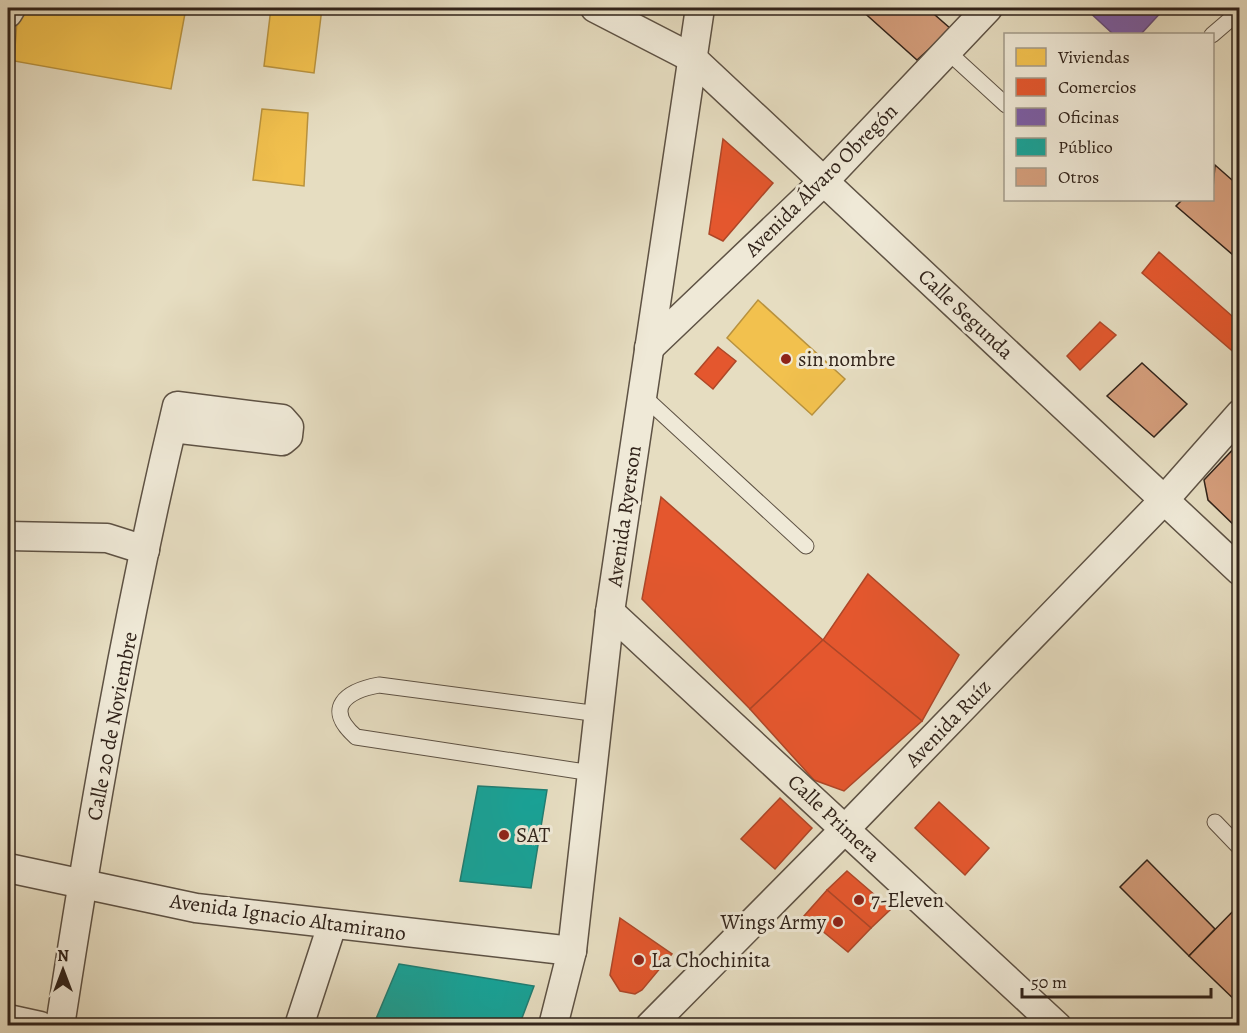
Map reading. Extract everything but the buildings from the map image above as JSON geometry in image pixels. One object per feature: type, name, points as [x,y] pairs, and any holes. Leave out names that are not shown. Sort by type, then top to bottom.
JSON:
[{"type":"street","points":[[8,13],[11,8]]},
{"type":"street","name":"Calle Segunda","points":[[595,8],[692,58],[1239,570]]},
{"type":"street","name":"Avenida Ryerson","points":[[553,1026],[572,951],[610,612],[699,8]]},
{"type":"street","name":"Avenida Álvaro Obregón","points":[[649,348],[823,182],[988,8]]},
{"type":"street","name":"Avenida Ruíz","points":[[650,1026],[1165,499],[1239,414]]},
{"type":"street","name":"Calle 20 de Noviembre","points":[[60,1026],[81,885],[145,550],[172,428]]},
{"type":"street","points":[[8,536],[107,538],[145,550]]},
{"type":"street","name":"Calle Primera","points":[[610,612],[846,828],[1056,1026]]},
{"type":"street","name":"Avenida Ignacio Altamirano","points":[[8,868],[196,908],[572,951]]},
{"type":"street","points":[[299,1026],[332,925]]},
{"type":"street","points":[[8,1019],[40,1026]]},
{"type":"lane","points":[[1214,33],[1239,11]]},
{"type":"lane","points":[[947,51],[1004,104]]},
{"type":"lane","points":[[642,395],[806,546]]},
{"type":"lane","points":[[592,773],[356,737],[346,728],[341,717],[342,706],[346,695],[358,689],[379,684],[598,714]]},
{"type":"lane","points":[[1215,822],[1239,848]]},
{"type":"place","name":"sin nombre","points":[[786,359]]},
{"type":"place","name":"SAT","points":[[504,835]]},
{"type":"place","name":"7-Eleven","points":[[859,900]]},
{"type":"place","name":"Wings Army","points":[[838,922]]},
{"type":"place","name":"La Chochinita","points":[[639,960]]}]
